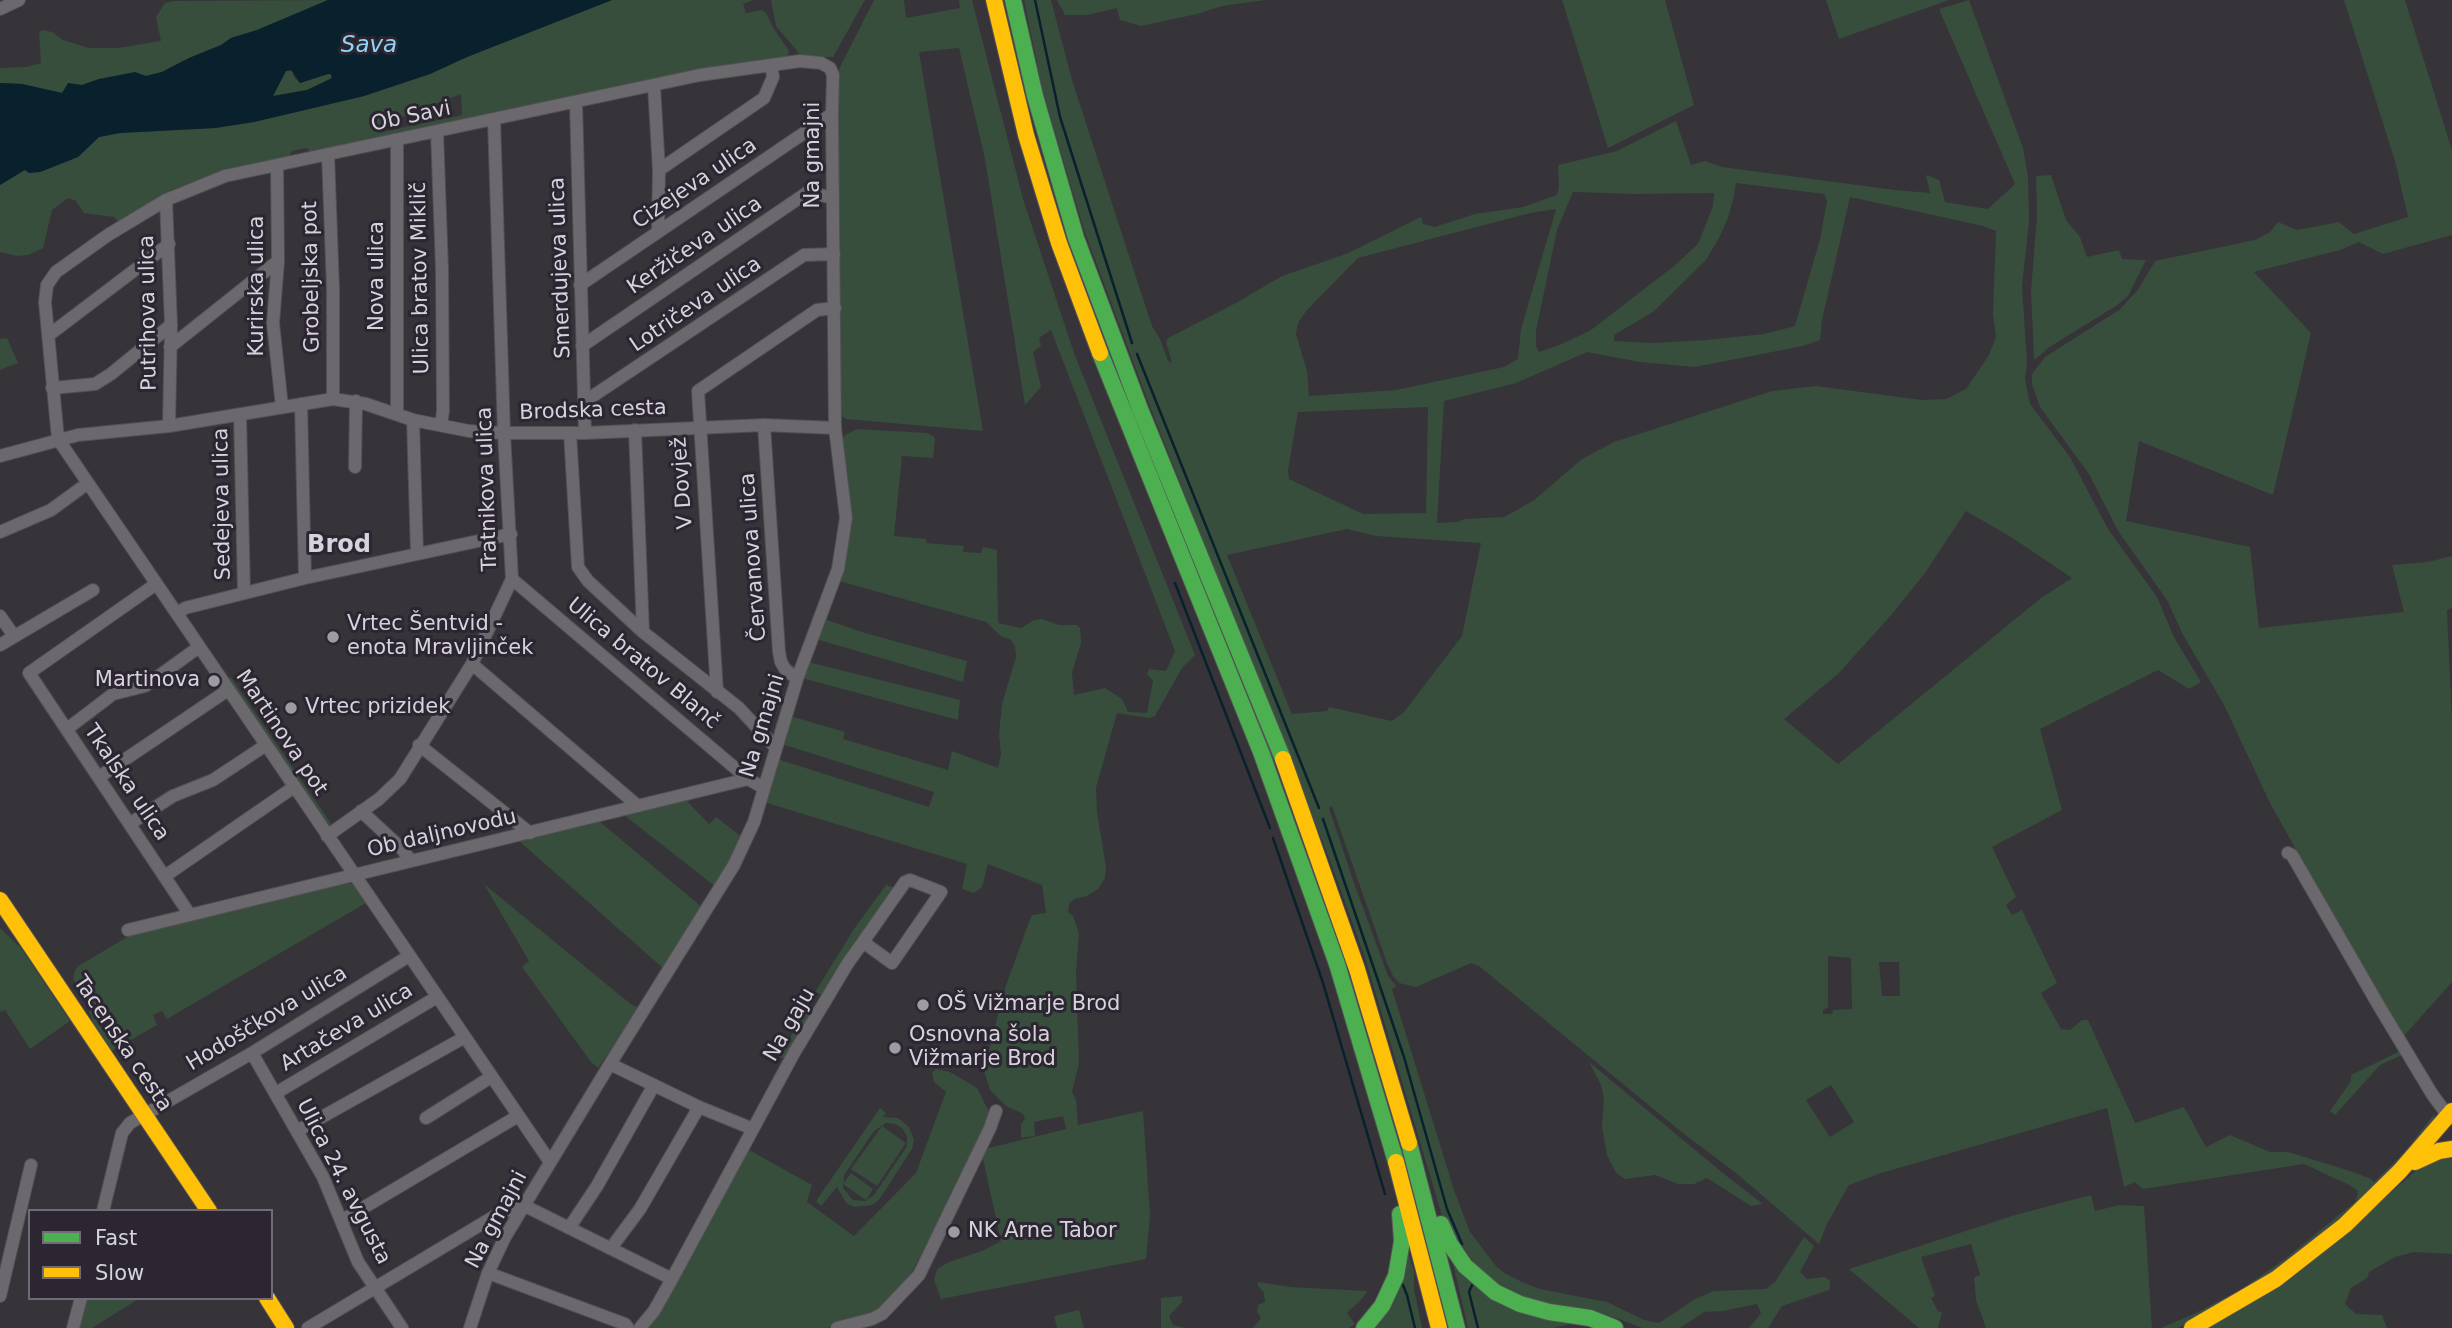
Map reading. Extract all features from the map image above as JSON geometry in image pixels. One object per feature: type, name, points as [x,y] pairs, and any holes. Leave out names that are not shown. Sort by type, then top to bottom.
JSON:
[{"type":"main road","points":[[994,0],[1026,135],[1059,243],[1114,391],[1283,809],[1337,964],[1396,1163],[1439,1328]]},
{"type":"main road","points":[[1013,0],[1035,96],[1076,238],[1139,409],[1216,591],[1292,782],[1357,969],[1407,1134],[1457,1328]]},
{"type":"main road","name":"Tacenska cesta","points":[[0,900],[207,1209]]},
{"type":"main road","points":[[2192,1328],[2242,1300],[2310,1254],[2400,1171],[2451,1117]]},
{"type":"main road","points":[[1407,1134],[1428,1178],[1444,1232],[1457,1255],[1474,1276],[1495,1292],[1520,1304],[1549,1312],[1590,1318],[1615,1328]]},
{"type":"main road","points":[[2400,1171],[2439,1150],[2452,1149]]},
{"type":"main road","points":[[1364,1328],[1388,1296],[1399,1264],[1402,1227],[1396,1199],[1396,1163]]},
{"type":"main road","points":[[268,1300],[286,1328]]},
{"type":"main road","points":[[1575,1328],[1601,1328]]},
{"type":"street","points":[[0,9],[19,0]]},
{"type":"street","name":"Ob Savi","points":[[45,302],[47,285],[56,272],[108,234],[166,200],[225,176],[700,75],[809,61],[830,68]]},
{"type":"street","points":[[659,170],[764,98],[773,77],[771,65]]},
{"type":"street","name":"Na gmajni","points":[[470,1328],[488,1273],[505,1237],[734,865],[754,822],[797,679],[838,569],[846,519],[835,428],[833,75],[830,68]]},
{"type":"street","points":[[654,86],[659,170],[658,232]]},
{"type":"street","name":"Smerdujeva ulica","points":[[576,103],[585,433]]},
{"type":"street","name":"Cizejeva ulica","points":[[580,285],[832,114]]},
{"type":"street","name":"Tratnikova ulica","points":[[327,836],[379,799],[400,779],[472,664],[512,579],[504,433],[494,119]]},
{"type":"street","name":"Ulica bratov Miklič","points":[[437,131],[442,270],[441,425]]},
{"type":"street","name":"Nova ulica","points":[[397,140],[397,412]]},
{"type":"street","name":"Grobeljska pot","points":[[328,154],[333,289],[333,399]]},
{"type":"street","name":"Kurirska ulica","points":[[277,165],[278,261],[274,323],[282,407]]},
{"type":"street","name":"Keržičeva ulica","points":[[582,346],[808,192],[833,198]]},
{"type":"street","name":"Putrihova ulica","points":[[166,200],[171,325],[169,426]]},
{"type":"street","points":[[49,335],[169,244]]},
{"type":"street","name":"Lotričeva ulica","points":[[584,402],[804,256],[834,254]]},
{"type":"street","points":[[170,348],[278,261]]},
{"type":"street","name":"Martinova pot","points":[[45,302],[58,439],[550,1162]]},
{"type":"street","name":"V Dovjež","points":[[717,692],[698,426],[698,391],[817,310],[835,308]]},
{"type":"street","points":[[52,388],[95,384],[171,325]]},
{"type":"street","name":"Brodska cesta","points":[[0,456],[58,439],[169,426],[333,399],[356,401],[413,419],[470,431],[504,433],[585,433],[764,425],[835,428]]},
{"type":"street","points":[[355,467],[356,401]]},
{"type":"street","points":[[302,404],[305,578]]},
{"type":"street","name":"Sedejeva ulica","points":[[240,415],[244,593]]},
{"type":"street","points":[[413,419],[417,553]]},
{"type":"street","name":"Červanova ulica","points":[[764,425],[780,662],[797,679]]},
{"type":"street","points":[[635,430],[643,632]]},
{"type":"street","points":[[570,433],[578,567],[588,581],[643,632],[739,708],[776,748]]},
{"type":"street","points":[[0,532],[51,510],[88,483]]},
{"type":"street","points":[[177,614],[186,608],[305,578],[511,534]]},
{"type":"street","name":"Ulica bratov Blanč","points":[[512,579],[748,779]]},
{"type":"street","name":"Tkalska ulica","points":[[156,584],[29,673],[190,915]]},
{"type":"street","points":[[0,645],[93,590]]},
{"type":"street","points":[[0,616],[14,636]]},
{"type":"street","points":[[66,729],[113,694],[145,686],[199,648]]},
{"type":"street","points":[[472,664],[639,806]]},
{"type":"street","points":[[99,777],[228,690]]},
{"type":"street","points":[[131,823],[173,796],[213,780],[266,745]]},
{"type":"street","points":[[419,745],[530,833]]},
{"type":"street","points":[[748,779],[764,788]]},
{"type":"street","name":"Ob daljnovodu","points":[[128,930],[748,779]]},
{"type":"street","points":[[165,876],[295,787]]},
{"type":"street","points":[[361,811],[402,849],[411,861]]},
{"type":"street","points":[[2288,853],[2292,855],[2431,1094],[2451,1117]]},
{"type":"street","name":"Na gaju","points":[[640,1328],[654,1311],[809,1028],[863,943],[905,882],[910,880],[942,892],[892,963],[863,943]]},
{"type":"street","name":"Hodoščkova ulica","points":[[103,1209],[122,1133],[130,1123],[252,1053],[409,956]]},
{"type":"street","name":"Artačeva ulica","points":[[276,1093],[437,997]]},
{"type":"street","points":[[297,1131],[464,1037]]},
{"type":"street","name":"Ulica 24. avgusta","points":[[252,1053],[323,1177],[358,1262],[402,1328]]},
{"type":"street","points":[[610,1063],[699,1107],[753,1129]]},
{"type":"street","points":[[426,1118],[491,1077]]},
{"type":"street","points":[[569,1228],[654,1085]]},
{"type":"street","points":[[611,1248],[640,1209],[699,1107]]},
{"type":"street","points":[[837,1328],[882,1314],[919,1275],[996,1111]]},
{"type":"street","points":[[341,1221],[518,1116]]},
{"type":"street","points":[[0,1296],[31,1165]]},
{"type":"street","points":[[308,1328],[500,1213],[525,1206],[672,1279]]},
{"type":"street","points":[[488,1273],[625,1324],[628,1328]]},
{"type":"street","points":[[73,1328],[80,1300]]},
{"type":"green space","points":[[328,0],[231,38],[162,72],[146,76],[99,79],[67,87],[62,93],[22,84],[0,83],[0,68],[26,67],[41,63],[39,32],[42,30],[89,48],[118,48],[161,41],[156,17],[165,3]]},
{"type":"green space","points":[[612,0],[753,0],[743,4],[746,13],[762,10],[767,14],[789,51],[787,58],[311,152],[307,148],[292,151],[289,156],[226,170],[173,189],[119,222],[114,217],[84,213],[76,201],[68,198],[52,210],[43,248],[28,255],[17,256],[0,252],[0,185],[25,169],[40,172],[78,157],[99,137],[120,133],[215,128],[254,122],[364,96],[430,74]],"holes":[[[461,94],[462,115],[382,132],[381,125]]]},
{"type":"green space","points":[[771,0],[865,0],[833,57],[803,58],[776,26]]},
{"type":"green space","points":[[874,0],[904,0],[906,18],[960,8],[959,0],[972,0],[1023,199],[1074,353],[1195,655],[1182,668],[1155,716],[1150,718],[1117,713],[1096,788],[1105,878],[1098,889],[1087,896],[1074,899],[1069,904],[1068,912],[1073,916],[1079,933],[1076,971],[1079,1063],[1072,1092],[1076,1100],[1078,1125],[1143,1111],[1150,1216],[1146,1259],[941,1299],[934,1280],[937,1269],[1001,1241],[981,1150],[1066,1129],[1063,1116],[1034,1122],[1035,1136],[1021,1138],[1021,1124],[1025,1119],[1023,1114],[1006,1106],[990,1090],[984,1071],[1004,991],[1026,930],[1032,915],[1046,913],[1042,885],[988,864],[982,887],[974,893],[962,889],[967,864],[764,802],[777,759],[929,807],[934,792],[782,744],[790,716],[845,732],[843,739],[948,770],[952,751],[998,768],[1001,755],[999,734],[1002,704],[1016,657],[1015,646],[986,622],[839,581],[852,526],[841,440],[857,429],[927,433],[933,436],[933,458],[902,456],[894,536],[926,539],[926,543],[964,546],[963,552],[981,553],[983,547],[997,550],[998,623],[1021,628],[1034,620],[1042,619],[1059,625],[1077,625],[1080,628],[1081,643],[1072,673],[1074,695],[1105,688],[1122,699],[1128,712],[1147,713],[1153,681],[1147,674],[1149,669],[1166,671],[1175,651],[1051,330],[1039,338],[1041,346],[1033,352],[1041,387],[1025,405],[985,159],[959,48],[919,52],[983,431],[846,419],[839,414],[836,89],[838,71]]},
{"type":"green space","points":[[1024,0],[1051,0],[1072,80],[1152,326],[1168,361],[1172,363],[1166,342],[1168,338],[1282,276],[1346,254],[1421,217],[1423,224],[1435,227],[1475,214],[1523,207],[1557,195],[1558,165],[1617,151],[1676,121],[1691,165],[1705,161],[1722,167],[1930,193],[1926,175],[1939,180],[1945,202],[1988,209],[2015,184],[1939,9],[1969,0],[2023,148],[2028,177],[2029,222],[2022,286],[2027,363],[2025,379],[2030,404],[2070,457],[2108,529],[2157,597],[2174,637],[2201,682],[2189,689],[2158,670],[2040,729],[2062,810],[1992,847],[2016,897],[2006,905],[2012,915],[2022,910],[2057,983],[2041,993],[2061,1029],[2070,1030],[2082,1020],[2088,1020],[2135,1123],[2184,1107],[2206,1147],[2230,1135],[2270,1152],[2288,1152],[2344,1169],[2374,1182],[2404,1153],[2435,1113],[2433,1122],[2416,1145],[2345,1217],[2262,1280],[2178,1328],[2161,1328],[2240,1290],[2285,1259],[2356,1201],[2358,1191],[2304,1164],[2143,1189],[2135,1182],[2124,1187],[2107,1108],[1878,1174],[1849,1185],[1819,1244],[1736,1173],[1684,1134],[1479,966],[1471,963],[1416,987],[1399,983],[1387,963],[1332,806],[1329,808],[1354,883],[1388,976],[1396,986],[1392,989],[1454,1190],[1470,1232],[1496,1266],[1504,1273],[1540,1289],[1607,1302],[1644,1320],[1659,1323],[1695,1299],[1714,1291],[1766,1289],[1775,1282],[1804,1237],[1814,1246],[1800,1272],[1807,1279],[1825,1277],[1830,1281],[1830,1286],[1829,1290],[1782,1306],[1768,1328],[1749,1328],[1761,1313],[1757,1304],[1704,1312],[1680,1328],[1642,1328],[1616,1318],[1539,1304],[1483,1276],[1442,1216],[1366,961],[1331,863],[1149,404],[1084,230],[1043,92]],"holes":[[[1736,183],[1824,194],[1827,201],[1820,239],[1795,326],[1764,334],[1706,340],[1652,343],[1614,341],[1614,335],[1653,312],[1706,260],[1728,218]],[[1573,192],[1714,193],[1713,206],[1698,244],[1674,266],[1591,330],[1562,344],[1539,352],[1536,346],[1536,331],[1557,230]],[[1850,197],[1996,231],[1993,314],[1996,337],[1989,355],[1966,389],[1946,399],[1922,400],[1816,386],[1772,391],[1614,442],[1582,459],[1533,501],[1504,517],[1437,523],[1444,401],[1516,383],[1587,352],[1640,362],[1695,367],[1803,346],[1820,340],[1822,320]],[[1556,209],[1521,329],[1518,359],[1504,367],[1396,390],[1309,396],[1307,371],[1296,334],[1298,323],[1307,310],[1358,258],[1530,213]],[[1428,407],[1426,513],[1363,514],[1289,479],[1288,470],[1298,412]],[[1966,511],[2072,578],[2041,598],[1838,764],[1784,719],[1839,673],[1925,573]],[[1347,529],[1376,536],[1481,543],[1462,636],[1404,712],[1392,721],[1329,707],[1327,711],[1292,714],[1227,555]],[[1828,956],[1851,958],[1852,1009],[1833,1010],[1832,1014],[1823,1014],[1823,1010],[1828,1007]],[[1879,962],[1899,962],[1900,996],[1882,996]],[[1831,1085],[1854,1122],[1830,1137],[1806,1100]]]},
{"type":"green space","points":[[1057,0],[1265,0],[1222,6],[1141,26],[1120,20],[1117,8],[1087,15],[1065,15]]},
{"type":"green space","points":[[1562,0],[1665,0],[1694,105],[1608,148]]},
{"type":"green space","points":[[1826,0],[1949,0],[1839,39]]},
{"type":"green space","points":[[2344,0],[2405,0],[2452,150],[2452,235],[2383,254],[2359,242],[2340,250],[2254,272],[2311,333],[2273,495],[2139,441],[2126,521],[2250,547],[2259,628],[2404,612],[2392,565],[2428,562],[2452,556],[2452,608],[2447,610],[2452,723],[2452,982],[2402,1038],[2271,805],[2224,705],[2182,633],[2167,600],[2118,531],[2089,474],[2040,407],[2032,384],[2032,374],[2045,357],[2119,310],[2137,291],[2155,261],[2255,240],[2270,232],[2278,222],[2297,230],[2339,222],[2354,234],[2408,217],[2395,161]]},
{"type":"green space","points":[[286,70],[293,72],[300,83],[328,74],[332,76],[329,81],[307,90],[273,96]]},
{"type":"green space","points":[[2051,175],[2066,220],[2080,237],[2087,257],[2119,250],[2122,259],[2146,260],[2128,296],[2034,360],[2031,291],[2037,216],[2036,176]]},
{"type":"green space","points":[[7,338],[18,363],[0,370],[0,339]]},
{"type":"green space","points":[[824,619],[967,661],[963,682],[816,639]]},
{"type":"green space","points":[[808,662],[960,700],[958,720],[802,678]]},
{"type":"green space","points":[[230,676],[331,825],[327,825],[229,682]]},
{"type":"green space","points":[[685,799],[709,824],[716,817],[742,837],[716,887],[624,815]]},
{"type":"green space","points":[[599,821],[703,908],[664,969],[518,840]]},
{"type":"green space","points":[[335,884],[353,884],[366,903],[167,1019],[162,1011],[153,1015],[157,1025],[112,1051],[93,1023],[84,996],[73,979],[75,970],[80,965],[132,934]]},
{"type":"green space","points":[[484,884],[639,1008],[598,1068],[522,967],[529,961]]},
{"type":"green space","points":[[886,885],[896,888],[822,995],[815,992],[854,929]]},
{"type":"green space","points":[[0,928],[20,947],[70,1021],[30,1049],[5,1010],[0,1012]]},
{"type":"green space","points":[[807,1005],[814,1010],[785,1058],[780,1058]]},
{"type":"green space","points":[[2400,1051],[2402,1055],[2380,1065],[2335,1115],[2330,1111],[2351,1081],[2351,1075]]},
{"type":"green space","points":[[1589,1062],[1763,1204],[1751,1206],[1707,1178],[1694,1184],[1678,1184],[1655,1175],[1625,1179],[1616,1173],[1607,1155],[1602,1127],[1604,1099],[1601,1085]]},
{"type":"green space","points":[[936,1069],[950,1072],[977,1088],[990,1114],[977,1147],[912,1272],[880,1311],[827,1328],[649,1328],[749,1150],[812,1185],[807,1202],[854,1236],[916,1173],[946,1092],[934,1082],[932,1073]]},
{"type":"green space","points":[[880,1108],[886,1113],[883,1117],[898,1118],[909,1127],[914,1140],[912,1149],[879,1200],[872,1205],[855,1207],[847,1204],[837,1187],[821,1206],[816,1201]],"holes":[[[886,1123],[902,1128],[907,1136],[907,1146],[874,1195],[865,1201],[853,1200],[843,1188],[844,1175],[874,1131]]]},
{"type":"green space","points":[[882,1126],[906,1143],[877,1186],[851,1169]]},
{"type":"green space","points":[[2452,1156],[2452,1254],[2414,1252],[2395,1257],[2369,1272],[2367,1278],[2351,1288],[2345,1304],[2356,1314],[2382,1315],[2387,1328],[2207,1328],[2338,1240],[2421,1166]]},
{"type":"green space","points":[[851,1173],[873,1189],[866,1200],[843,1184]]},
{"type":"green space","points":[[2091,1195],[2095,1211],[2119,1205],[2144,1206],[2152,1328],[1986,1328],[1976,1300],[1974,1278],[1980,1275],[1971,1244],[1921,1257],[1935,1296],[1931,1298],[1938,1311],[1942,1312],[1938,1328],[1919,1328],[1849,1269],[2015,1215]]},
{"type":"green space","points":[[1407,1249],[1414,1271],[1414,1289],[1422,1328],[1370,1328]]},
{"type":"green space","points":[[1453,1264],[1570,1324],[1554,1328],[1468,1328]]},
{"type":"green space","points":[[1258,1282],[1291,1287],[1367,1291],[1347,1313],[1355,1324],[1349,1328],[1253,1328],[1261,1318],[1257,1312],[1258,1305],[1265,1302],[1264,1292]]},
{"type":"green space","points":[[1182,1296],[1182,1302],[1169,1316],[1173,1325],[1185,1328],[1161,1328],[1161,1298]]},
{"type":"green space","points":[[86,1300],[137,1300],[92,1328],[79,1328]]},
{"type":"green space","points":[[1079,1310],[1084,1328],[1057,1328],[1054,1316]]},
{"type":"water","name":"Sava","points":[[328,0],[612,0],[430,74],[364,96],[254,122],[215,128],[120,133],[99,137],[78,157],[40,172],[29,173],[25,170],[0,185],[0,83],[22,84],[62,93],[68,83],[82,85],[135,72],[146,76],[162,72],[231,38]],"holes":[[[291,70],[300,83],[328,74],[331,74],[332,78],[307,90],[273,96],[286,71]]]},
{"type":"waterway","points":[[1035,0],[1060,117],[1132,343]]},
{"type":"waterway","points":[[1137,354],[1319,808]]},
{"type":"waterway","points":[[1175,583],[1270,828]]},
{"type":"waterway","points":[[1323,819],[1404,1057],[1447,1209],[1462,1244]]},
{"type":"waterway","points":[[1273,838],[1323,983],[1385,1194]]},
{"type":"waterway","points":[[1403,1285],[1415,1328]]},
{"type":"waterway","points":[[1472,1285],[1469,1292],[1478,1328]]},
{"type":"traffic: fast","points":[[1013,0],[1035,96],[1076,238],[1140,409],[1283,759]]},
{"type":"traffic: fast","points":[[1100,353],[1261,752],[1337,964],[1396,1162]]},
{"type":"traffic: fast","points":[[1409,1143],[1457,1328]]},
{"type":"traffic: fast","points":[[1364,1328],[1382,1306],[1396,1276],[1402,1241],[1400,1214]]},
{"type":"traffic: fast","points":[[1441,1224],[1450,1244],[1465,1266],[1495,1292],[1520,1304],[1549,1312],[1590,1318],[1615,1328]]},
{"type":"traffic: slow","points":[[994,0],[1026,135],[1059,243],[1100,353]]},
{"type":"traffic: slow","points":[[1283,759],[1357,969],[1409,1143]]},
{"type":"traffic: slow","points":[[0,900],[208,1209]]},
{"type":"traffic: slow","points":[[2192,1328],[2276,1279],[2345,1225],[2400,1171],[2452,1111]]},
{"type":"traffic: slow","points":[[2415,1162],[2439,1151],[2452,1149]]},
{"type":"traffic: slow","points":[[1396,1162],[1439,1328]]},
{"type":"traffic: slow","points":[[268,1300],[286,1328]]},
{"type":"place","name":"Vrtec Šentvid - enota Mravljinček","points":[[333,637]]},
{"type":"place","name":"Martinova","points":[[214,681]]},
{"type":"place","name":"Vrtec prizidek","points":[[291,708]]},
{"type":"place","name":"OŠ Vižmarje Brod","points":[[923,1005]]},
{"type":"place","name":"Osnovna šola Vižmarje Brod","points":[[895,1048]]},
{"type":"place","name":"NK Arne Tabor","points":[[954,1232]]},
{"type":"district","name":"Brod","points":[[339,546]]}]
